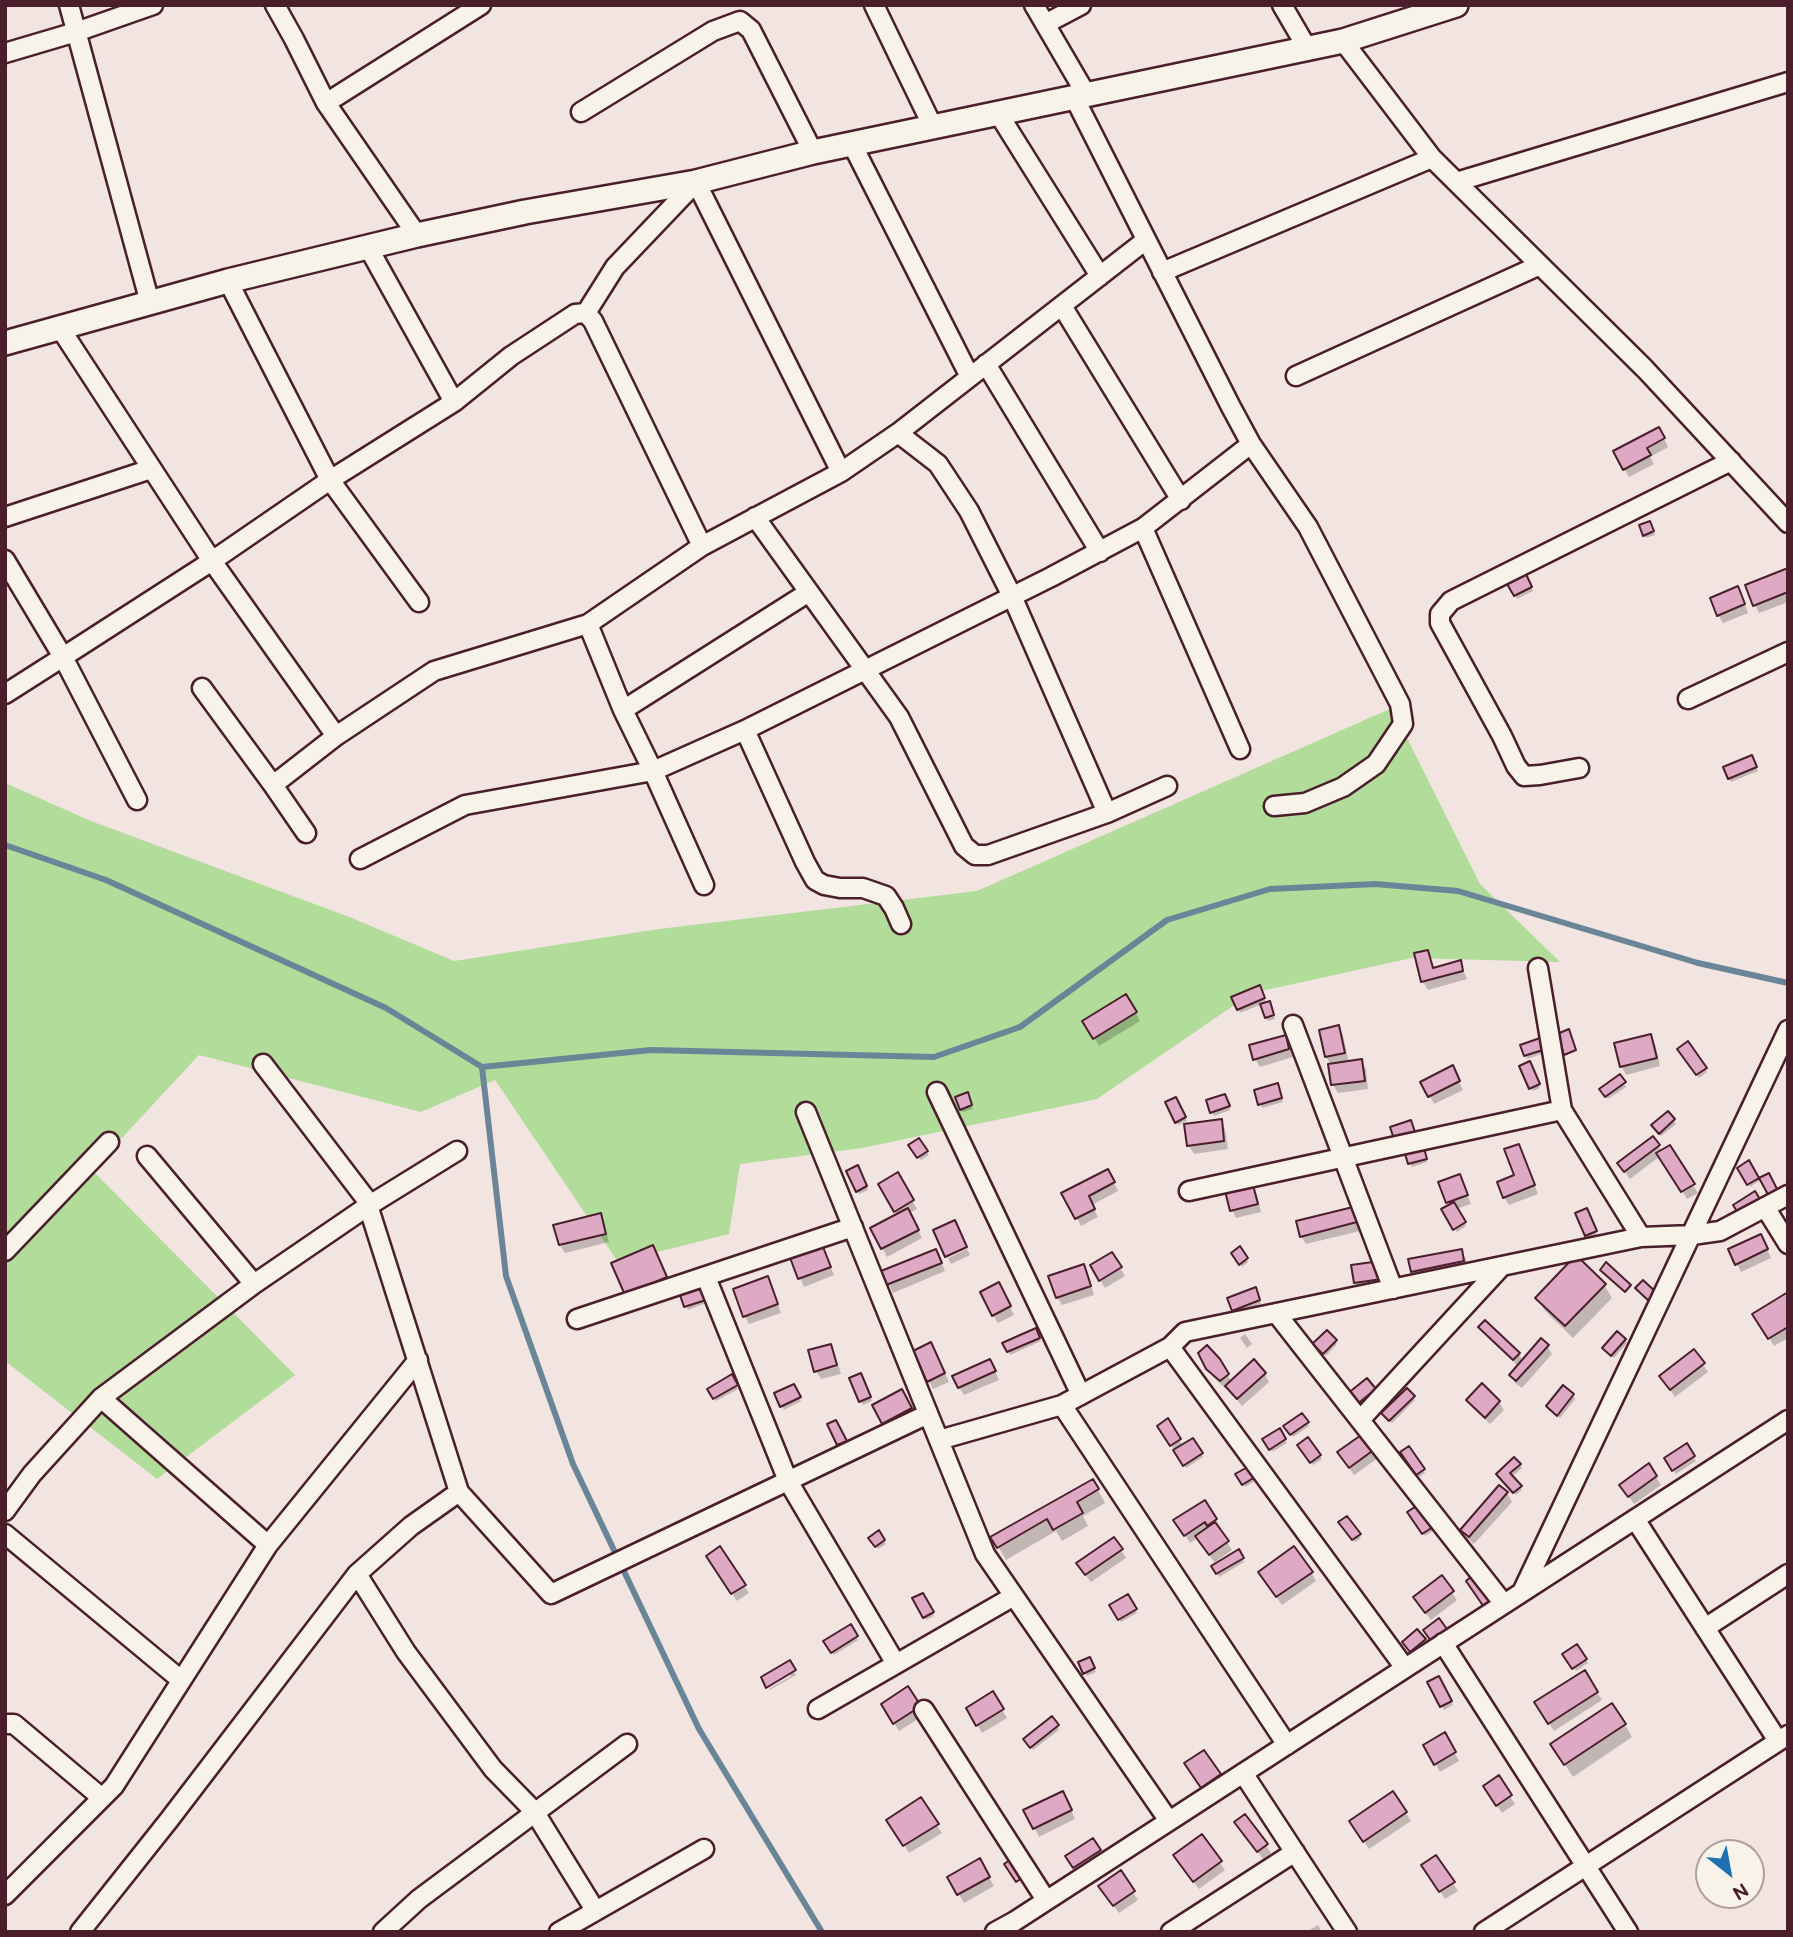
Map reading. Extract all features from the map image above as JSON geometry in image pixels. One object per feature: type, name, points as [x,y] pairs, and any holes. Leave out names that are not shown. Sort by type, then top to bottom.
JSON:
[{"type":"street","points":[[69,5],[150,303]]},
{"type":"street","points":[[5,53],[153,5]]},
{"type":"street","points":[[275,5],[326,103],[417,235]]},
{"type":"street","points":[[326,103],[481,5]]},
{"type":"street","points":[[874,5],[933,127]]},
{"type":"street","points":[[1034,5],[1080,96],[1146,240],[1251,444],[1308,527],[1400,704],[1403,724],[1376,764],[1343,787],[1305,803],[1275,806]]},
{"type":"street","points":[[1045,24],[1080,5]]},
{"type":"street","points":[[1282,5],[1307,48]]},
{"type":"street","points":[[6,341],[228,281],[417,235],[526,212],[696,182],[813,152],[1343,41],[1455,5]]},
{"type":"street","points":[[581,112],[713,30],[740,21],[751,30],[813,152]]},
{"type":"street","points":[[1343,41],[1433,158],[1645,369],[1788,523]]},
{"type":"street","points":[[1456,182],[1788,82]]},
{"type":"street","points":[[998,113],[1100,276]]},
{"type":"street","points":[[852,144],[970,377]]},
{"type":"street","points":[[1163,272],[1433,158]]},
{"type":"street","points":[[586,313],[615,267],[696,182]]},
{"type":"street","points":[[696,182],[841,471]]},
{"type":"street","points":[[273,785],[336,736],[434,671],[588,624],[702,546],[841,471],[898,433],[1146,240]]},
{"type":"street","points":[[368,247],[454,402]]},
{"type":"street","points":[[1296,376],[1541,265]]},
{"type":"street","points":[[228,281],[330,480],[419,602]]},
{"type":"street","points":[[1062,306],[1181,500]]},
{"type":"street","points":[[5,694],[212,561],[330,480],[454,402],[511,356],[575,314],[586,313]]},
{"type":"street","points":[[586,313],[593,321],[702,546]]},
{"type":"street","points":[[60,328],[212,561],[336,736]]},
{"type":"street","points":[[986,364],[1100,552]]},
{"type":"street","points":[[898,433],[938,464],[969,511],[1012,596],[1107,813]]},
{"type":"street","points":[[360,859],[465,805],[653,771],[745,730],[1143,528],[1251,444]]},
{"type":"street","points":[[1579,768],[1524,776],[1516,766],[1503,736],[1440,623],[1440,614],[1451,601],[1731,461]]},
{"type":"street","points":[[5,517],[151,469]]},
{"type":"street","points":[[755,517],[899,717],[964,846],[975,855],[988,855],[1107,813],[1167,786]]},
{"type":"street","points":[[1143,528],[1240,749]]},
{"type":"street","points":[[5,560],[63,657],[136,800]]},
{"type":"street","points":[[623,710],[809,592]]},
{"type":"street","points":[[588,624],[623,710],[704,885]]},
{"type":"street","points":[[1688,699],[1788,652]]},
{"type":"street","points":[[202,688],[306,833]]},
{"type":"street","points":[[745,730],[815,880],[824,885],[863,888],[886,896],[901,924]]},
{"type":"street","points":[[1538,968],[1562,1110],[1642,1237]]},
{"type":"street","points":[[1293,1025],[1393,1289]]},
{"type":"street","points":[[1522,1592],[1788,1030]]},
{"type":"street","points":[[263,1063],[366,1199],[459,1492],[551,1594],[928,1414]]},
{"type":"street","points":[[937,1092],[1081,1395]]},
{"type":"street","points":[[1189,1191],[1562,1110]]},
{"type":"street","points":[[806,1112],[985,1554],[1169,1821]]},
{"type":"street","points":[[5,1251],[109,1142]]},
{"type":"street","points":[[5,1511],[32,1474],[102,1398],[254,1284],[368,1206],[457,1151]]},
{"type":"street","points":[[147,1156],[254,1284]]},
{"type":"street","points":[[939,1440],[1062,1405],[1170,1347],[1185,1332],[1642,1237],[1720,1231],[1788,1195]]},
{"type":"street","points":[[1765,1207],[1788,1244]]},
{"type":"street","points":[[577,1319],[853,1227]]},
{"type":"street","points":[[1360,1420],[1502,1266]]},
{"type":"street","points":[[706,1276],[788,1481],[896,1664]]},
{"type":"street","points":[[1276,1313],[1504,1604]]},
{"type":"street","points":[[1170,1347],[1405,1668]]},
{"type":"street","points":[[5,1895],[114,1786],[268,1545],[418,1360]]},
{"type":"street","points":[[102,1398],[268,1545]]},
{"type":"street","points":[[1062,1405],[1287,1745]]},
{"type":"street","points":[[995,1932],[1018,1926],[1046,1900],[1788,1420]]},
{"type":"street","points":[[80,1932],[357,1574],[411,1526],[459,1492]]},
{"type":"street","points":[[1484,1932],[1783,1738],[1705,1628],[1635,1519]]},
{"type":"street","points":[[5,1534],[181,1680]]},
{"type":"street","points":[[357,1574],[406,1652],[493,1769],[534,1811],[595,1910]]},
{"type":"street","points":[[1705,1628],[1788,1574]]},
{"type":"street","points":[[818,1709],[1014,1596]]},
{"type":"street","points":[[1443,1643],[1628,1932]]},
{"type":"street","points":[[924,1710],[1046,1900]]},
{"type":"street","points":[[5,1724],[14,1724],[102,1798]]},
{"type":"street","points":[[383,1932],[419,1899],[627,1744]]},
{"type":"street","points":[[1243,1773],[1347,1932]]},
{"type":"street","points":[[559,1932],[704,1849]]},
{"type":"street","points":[[1171,1932],[1295,1852]]},
{"type":"green space","points":[[1392,708],[1480,884],[1560,962],[1412,958],[1252,993],[1097,1099],[862,1148],[740,1164],[729,1234],[618,1262],[495,1080],[421,1112],[199,1055],[92,1170],[295,1375],[157,1479],[5,1361],[5,783],[91,821],[352,918],[454,961],[659,929],[977,891]]},
{"type":"building","points":[[1659,427],[1665,438],[1647,448],[1651,455],[1623,470],[1613,451]]},
{"type":"building","points":[[1650,521],[1654,531],[1643,536],[1639,525]]},
{"type":"building","points":[[1788,568],[1788,592],[1753,606],[1745,585]]},
{"type":"building","points":[[1526,574],[1532,587],[1514,596],[1507,584]]},
{"type":"building","points":[[1738,586],[1745,604],[1717,616],[1710,598]]},
{"type":"building","points":[[1752,755],[1757,767],[1728,779],[1723,767]]},
{"type":"building","points":[[1428,950],[1433,968],[1461,960],[1463,971],[1421,982],[1414,953]]},
{"type":"building","points":[[1260,985],[1265,998],[1237,1010],[1231,997]]},
{"type":"building","points":[[1126,994],[1137,1012],[1093,1039],[1082,1021]]},
{"type":"building","points":[[1270,1001],[1274,1015],[1265,1018],[1260,1004]]},
{"type":"building","points":[[1339,1025],[1345,1053],[1325,1057],[1319,1030]]},
{"type":"building","points":[[1569,1029],[1576,1050],[1564,1055],[1557,1034]]},
{"type":"building","points":[[1651,1034],[1657,1058],[1620,1067],[1614,1043]]},
{"type":"building","points":[[1286,1035],[1289,1049],[1253,1060],[1249,1045]]},
{"type":"building","points":[[1543,1037],[1546,1049],[1524,1056],[1520,1045]]},
{"type":"building","points":[[1688,1041],[1707,1068],[1696,1075],[1677,1049]]},
{"type":"building","points":[[1362,1059],[1365,1081],[1331,1085],[1328,1064]]},
{"type":"building","points":[[1530,1061],[1540,1084],[1529,1089],[1519,1066]]},
{"type":"building","points":[[1453,1065],[1460,1081],[1428,1097],[1420,1082]]},
{"type":"building","points":[[1620,1074],[1626,1082],[1605,1097],[1599,1089]]},
{"type":"building","points":[[1278,1083],[1282,1098],[1258,1105],[1254,1090]]},
{"type":"building","points":[[968,1092],[972,1105],[960,1110],[955,1097]]},
{"type":"building","points":[[1225,1094],[1230,1106],[1210,1113],[1206,1100]]},
{"type":"building","points":[[1176,1097],[1186,1117],[1175,1123],[1165,1102]]},
{"type":"building","points":[[1668,1111],[1675,1119],[1659,1134],[1651,1125]]},
{"type":"building","points":[[1222,1119],[1224,1141],[1187,1146],[1184,1124]]},
{"type":"building","points":[[1411,1120],[1415,1132],[1394,1139],[1390,1127]]},
{"type":"building","points":[[1653,1136],[1660,1145],[1624,1172],[1617,1163]]},
{"type":"building","points":[[919,1138],[928,1151],[917,1158],[908,1145]]},
{"type":"building","points":[[1519,1144],[1535,1185],[1503,1198],[1497,1182],[1514,1175],[1504,1149]]},
{"type":"building","points":[[1670,1145],[1695,1184],[1681,1192],[1656,1153]]},
{"type":"building","points":[[1424,1148],[1427,1159],[1408,1164],[1405,1154]]},
{"type":"building","points":[[1749,1160],[1759,1178],[1747,1185],[1737,1168]]},
{"type":"building","points":[[858,1165],[867,1186],[856,1192],[846,1171]]},
{"type":"building","points":[[1108,1169],[1115,1182],[1089,1196],[1095,1209],[1075,1219],[1061,1193]]},
{"type":"building","points":[[898,1172],[914,1200],[894,1212],[878,1184]]},
{"type":"building","points":[[1769,1173],[1780,1195],[1771,1200],[1759,1178]]},
{"type":"building","points":[[1460,1174],[1468,1195],[1446,1203],[1438,1182]]},
{"type":"building","points":[[1253,1185],[1258,1204],[1230,1211],[1225,1191]]},
{"type":"building","points":[[1755,1191],[1763,1204],[1741,1218],[1733,1205]]},
{"type":"building","points":[[1454,1202],[1466,1222],[1453,1230],[1441,1209]]},
{"type":"building","points":[[1353,1207],[1357,1222],[1300,1237],[1296,1221]]},
{"type":"building","points":[[908,1208],[919,1230],[881,1249],[870,1228]]},
{"type":"building","points":[[1587,1208],[1597,1231],[1585,1236],[1575,1213]]},
{"type":"building","points":[[601,1213],[606,1234],[559,1245],[553,1225]]},
{"type":"building","points":[[955,1220],[967,1247],[945,1257],[933,1230]]},
{"type":"building","points":[[1761,1234],[1768,1249],[1735,1265],[1728,1249]]},
{"type":"building","points":[[821,1242],[831,1267],[798,1279],[789,1255]]},
{"type":"building","points":[[653,1245],[667,1277],[625,1295],[611,1263]]},
{"type":"building","points":[[1240,1246],[1248,1258],[1239,1265],[1231,1253]]},
{"type":"building","points":[[936,1249],[942,1263],[886,1285],[881,1271]]},
{"type":"building","points":[[1462,1249],[1464,1261],[1411,1272],[1408,1259]]},
{"type":"building","points":[[1112,1252],[1122,1267],[1099,1281],[1090,1265]]},
{"type":"building","points":[[1576,1255],[1606,1284],[1565,1326],[1535,1298]]},
{"type":"building","points":[[1380,1261],[1382,1279],[1354,1283],[1351,1265]]},
{"type":"building","points":[[1606,1262],[1631,1285],[1625,1292],[1600,1270]]},
{"type":"building","points":[[1084,1264],[1091,1286],[1056,1298],[1048,1276]]},
{"type":"building","points":[[768,1276],[778,1304],[743,1317],[733,1289]]},
{"type":"building","points":[[1643,1280],[1658,1294],[1651,1303],[1635,1288]]},
{"type":"building","points":[[999,1282],[1011,1306],[992,1316],[980,1292]]},
{"type":"building","points":[[701,1287],[706,1300],[684,1307],[680,1295]]},
{"type":"building","points":[[1256,1287],[1260,1300],[1232,1311],[1227,1298]]},
{"type":"building","points":[[1788,1292],[1788,1327],[1768,1339],[1752,1314]]},
{"type":"building","points":[[1485,1320],[1520,1353],[1513,1360],[1478,1327]]},
{"type":"building","points":[[1036,1328],[1040,1338],[1007,1352],[1002,1343]]},
{"type":"building","points":[[1327,1330],[1337,1340],[1323,1354],[1312,1344]]},
{"type":"building","points":[[1617,1331],[1626,1339],[1611,1356],[1602,1348]]},
{"type":"building","points":[[1541,1338],[1549,1345],[1516,1381],[1509,1375]]},
{"type":"building","points":[[931,1342],[945,1373],[927,1382],[913,1351]]},
{"type":"building","points":[[831,1344],[837,1365],[814,1372],[808,1350]]},
{"type":"building","points":[[1207,1345],[1229,1374],[1220,1381],[1206,1369],[1198,1353]]},
{"type":"building","points":[[1694,1349],[1705,1363],[1670,1390],[1659,1376]]},
{"type":"building","points":[[990,1359],[996,1371],[958,1388],[952,1376]]},
{"type":"building","points":[[1254,1359],[1266,1373],[1237,1399],[1225,1386]]},
{"type":"building","points":[[861,1373],[871,1397],[859,1402],[849,1378]]},
{"type":"building","points":[[732,1374],[738,1385],[713,1399],[707,1389]]},
{"type":"building","points":[[1367,1378],[1376,1389],[1356,1405],[1347,1394]]},
{"type":"building","points":[[1482,1383],[1500,1401],[1485,1418],[1466,1400]]},
{"type":"building","points":[[794,1384],[801,1397],[780,1407],[774,1393]]},
{"type":"building","points":[[1563,1385],[1574,1394],[1557,1416],[1546,1406]]},
{"type":"building","points":[[1407,1388],[1415,1396],[1389,1421],[1381,1413]]},
{"type":"building","points":[[902,1389],[912,1408],[882,1424],[872,1405]]},
{"type":"building","points":[[1302,1413],[1309,1422],[1290,1435],[1283,1426]]},
{"type":"building","points":[[1168,1418],[1181,1439],[1170,1446],[1157,1426]]},
{"type":"building","points":[[836,1420],[847,1441],[837,1445],[827,1424]]},
{"type":"building","points":[[1280,1428],[1286,1439],[1269,1450],[1262,1439]]},
{"type":"building","points":[[1364,1433],[1375,1449],[1349,1468],[1337,1452]]},
{"type":"building","points":[[1308,1437],[1321,1455],[1310,1463],[1297,1445]]},
{"type":"building","points":[[1193,1438],[1203,1453],[1183,1466],[1173,1450]]},
{"type":"building","points":[[1687,1443],[1695,1456],[1672,1471],[1664,1458]]},
{"type":"building","points":[[1409,1446],[1425,1469],[1416,1475],[1400,1452]]},
{"type":"building","points":[[1514,1457],[1521,1464],[1510,1473],[1522,1486],[1513,1493],[1496,1474]]},
{"type":"building","points":[[1649,1463],[1657,1476],[1628,1497],[1619,1485]]},
{"type":"building","points":[[1253,1464],[1260,1474],[1242,1485],[1235,1474]]},
{"type":"building","points":[[1093,1479],[1099,1489],[1077,1502],[1083,1513],[1053,1530],[1047,1519],[997,1548],[990,1537]]},
{"type":"building","points":[[1499,1485],[1508,1492],[1469,1537],[1460,1530]]},
{"type":"building","points":[[1205,1500],[1217,1519],[1207,1526],[1205,1522],[1184,1536],[1173,1520]]},
{"type":"building","points":[[1418,1505],[1433,1527],[1422,1534],[1407,1512]]},
{"type":"building","points":[[1347,1516],[1361,1534],[1352,1540],[1338,1522]]},
{"type":"building","points":[[1215,1522],[1229,1541],[1209,1555],[1195,1536]]},
{"type":"building","points":[[879,1530],[885,1540],[875,1547],[868,1538]]},
{"type":"building","points":[[1114,1537],[1123,1549],[1085,1575],[1076,1563]]},
{"type":"building","points":[[720,1546],[746,1585],[731,1594],[706,1556]]},
{"type":"building","points":[[1294,1546],[1313,1572],[1276,1597],[1258,1572]]},
{"type":"building","points":[[1239,1549],[1244,1558],[1216,1574],[1211,1566]]},
{"type":"building","points":[[1442,1575],[1454,1591],[1425,1613],[1413,1597]]},
{"type":"building","points":[[1472,1576],[1492,1606],[1486,1610],[1466,1581]]},
{"type":"building","points":[[923,1593],[934,1612],[923,1618],[912,1598]]},
{"type":"building","points":[[1128,1594],[1137,1609],[1118,1620],[1109,1605]]},
{"type":"building","points":[[1439,1618],[1447,1629],[1431,1641],[1423,1630]]},
{"type":"building","points":[[851,1624],[858,1636],[831,1653],[823,1641]]},
{"type":"building","points":[[1417,1629],[1426,1639],[1410,1652],[1402,1642]]},
{"type":"building","points":[[1577,1644],[1587,1659],[1572,1669],[1562,1654]]},
{"type":"building","points":[[1090,1657],[1095,1668],[1083,1674],[1078,1662]]},
{"type":"building","points":[[790,1660],[796,1670],[766,1688],[761,1677]]},
{"type":"building","points":[[1585,1670],[1598,1692],[1548,1724],[1534,1702]]},
{"type":"building","points":[[1439,1676],[1452,1701],[1440,1707],[1427,1682]]},
{"type":"building","points":[[908,1686],[921,1706],[893,1724],[881,1704]]},
{"type":"building","points":[[993,1691],[1004,1709],[976,1726],[966,1708]]},
{"type":"building","points":[[1612,1703],[1626,1724],[1564,1765],[1550,1744]]},
{"type":"building","points":[[1052,1716],[1059,1725],[1030,1748],[1023,1739]]},
{"type":"building","points":[[1445,1732],[1456,1752],[1434,1765],[1423,1745]]},
{"type":"building","points":[[1204,1750],[1221,1774],[1201,1788],[1184,1763]]},
{"type":"building","points":[[1499,1775],[1512,1795],[1496,1806],[1483,1786]]},
{"type":"building","points":[[1063,1791],[1072,1810],[1033,1829],[1023,1810]]},
{"type":"building","points":[[1393,1791],[1407,1812],[1363,1842],[1349,1821]]},
{"type":"building","points":[[921,1797],[939,1824],[903,1846],[886,1820]]},
{"type":"building","points":[[1245,1814],[1268,1844],[1257,1852],[1234,1822]]},
{"type":"building","points":[[1202,1834],[1222,1861],[1193,1882],[1173,1855]]},
{"type":"building","points":[[1093,1838],[1101,1850],[1073,1868],[1065,1856]]},
{"type":"building","points":[[1436,1855],[1455,1882],[1439,1892],[1421,1865]]},
{"type":"building","points":[[980,1858],[990,1877],[957,1895],[947,1877]]},
{"type":"building","points":[[1013,1858],[1025,1876],[1016,1882],[1004,1864]]},
{"type":"building","points":[[1121,1870],[1135,1891],[1113,1906],[1098,1886]]},
{"type":"waterway","points":[[5,845],[106,880],[386,1008],[482,1067],[651,1050],[934,1057],[1020,1027],[1167,920],[1270,889],[1375,884],[1458,891],[1698,963],[1788,983]]},
{"type":"waterway","points":[[482,1067],[506,1276],[573,1464],[699,1729],[822,1932]]}]
